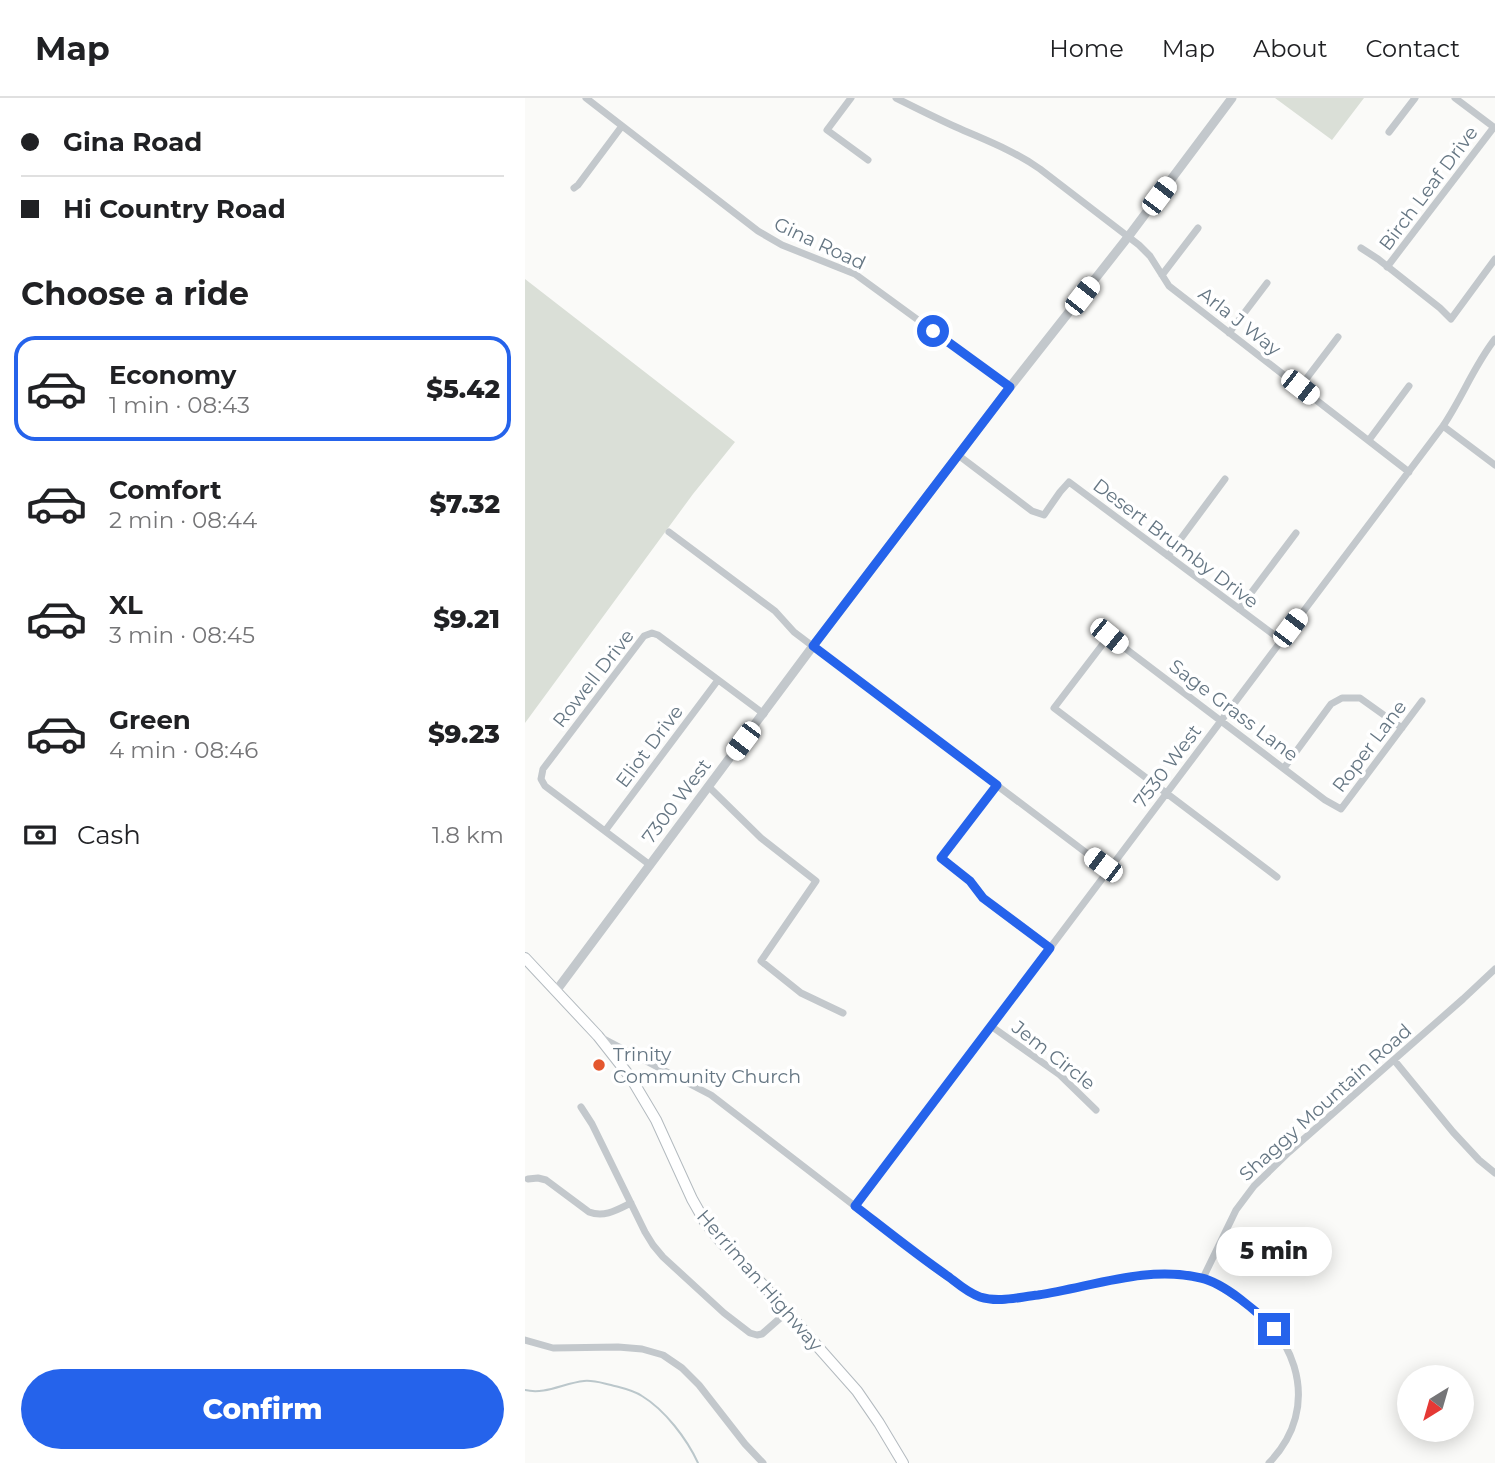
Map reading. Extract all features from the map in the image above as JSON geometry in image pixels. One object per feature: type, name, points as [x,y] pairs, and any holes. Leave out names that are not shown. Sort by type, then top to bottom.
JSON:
[{"type":"main road","name":"Herriman Highway","points":[[525,958],[598,1036],[623,1068],[647,1104],[701,1216],[722,1243],[866,1402],[903,1463]]},
{"type":"street","name":"Gina Road","points":[[586,98],[758,231],[782,246],[855,274],[1010,387]]},
{"type":"street","points":[[851,98],[827,130],[868,160]]},
{"type":"street","name":"Arla J Way","points":[[896,98],[1023,157],[1150,256],[1169,286],[1409,471]]},
{"type":"street","name":"7300 West","points":[[556,991],[813,646],[1232,98]]},
{"type":"street","points":[[1389,132],[1415,98]]},
{"type":"street","points":[[1455,98],[1495,127]]},
{"type":"street","points":[[574,188],[622,126]]},
{"type":"street","name":"Birch Leaf Drive","points":[[1388,267],[1495,127]]},
{"type":"street","points":[[1162,275],[1198,228]]},
{"type":"street","points":[[1361,248],[1451,319],[1495,259]]},
{"type":"street","points":[[1229,333],[1268,283]]},
{"type":"street","points":[[1300,387],[1338,337]]},
{"type":"street","name":"7530 West","points":[[855,1206],[1443,426],[1484,354],[1494,343]]},
{"type":"street","points":[[1369,440],[1409,386]]},
{"type":"street","points":[[1443,426],[1495,465]]},
{"type":"street","name":"Desert Brumby Drive","points":[[958,455],[1032,511],[1044,515],[1069,482],[1281,640]]},
{"type":"street","points":[[1168,556],[1225,479]]},
{"type":"street","points":[[669,532],[775,611],[791,629],[813,646],[1109,870]]},
{"type":"street","points":[[1239,609],[1296,533]]},
{"type":"street","name":"Rowell Drive","points":[[605,831],[545,786],[541,779],[543,769],[642,638],[649,633],[658,635],[718,680]]},
{"type":"street","name":"Sage Grass Lane","points":[[1166,794],[1054,708],[1109,636],[1325,800],[1341,809]]},
{"type":"street","points":[[718,680],[764,714]]},
{"type":"street","name":"Eliot Drive","points":[[605,831],[718,680]]},
{"type":"street","points":[[1284,768],[1331,704],[1342,698],[1360,698],[1402,728]]},
{"type":"street","name":"Roper Lane","points":[[1341,809],[1422,701]]},
{"type":"street","points":[[997,785],[941,858],[970,881],[983,898],[1050,948]]},
{"type":"street","points":[[709,787],[761,838],[816,881],[761,961],[801,993],[843,1013]]},
{"type":"street","points":[[1166,794],[1277,877]]},
{"type":"street","points":[[605,831],[650,865]]},
{"type":"street","name":"Shaggy Mountain Road","points":[[1203,1278],[1233,1216],[1254,1186],[1326,1118],[1495,969]]},
{"type":"street","name":"Jem Circle","points":[[991,1026],[1060,1075],[1096,1110]]},
{"type":"street","points":[[598,1036],[711,1095],[935,1268],[979,1297],[997,1300],[1054,1293],[1154,1273],[1203,1278],[1221,1287],[1263,1318],[1286,1345],[1291,1357],[1298,1383],[1297,1416],[1286,1442],[1269,1463]]},
{"type":"street","points":[[1394,1060],[1479,1160],[1495,1173]]},
{"type":"street","points":[[581,1107],[649,1239],[658,1251],[723,1313],[750,1333],[762,1334],[787,1312]]},
{"type":"street","points":[[528,1179],[546,1181],[597,1215],[607,1214],[631,1203]]},
{"type":"street","points":[[525,1340],[553,1348],[618,1347],[642,1349],[663,1355],[682,1368],[699,1385],[763,1463]]},
{"type":"shaded area","points":[[1275,98],[1364,98],[1332,140]]},
{"type":"shaded area","points":[[525,279],[735,442],[693,494],[525,723]]},
{"type":"waterway","points":[[525,1390],[540,1391],[587,1381],[635,1392],[667,1417],[682,1435],[698,1463]]},
{"type":"place","name":"Trinity Community Church","points":[[599,1065]]},
{"type":"route","points":[[933,331],[1010,387],[813,646],[997,785],[941,858],[970,881],[983,898],[1050,948],[855,1206],[935,1268],[979,1297],[997,1300],[1054,1293],[1154,1273],[1180,1275],[1203,1278],[1221,1287],[1250,1307],[1274,1329]]}]
